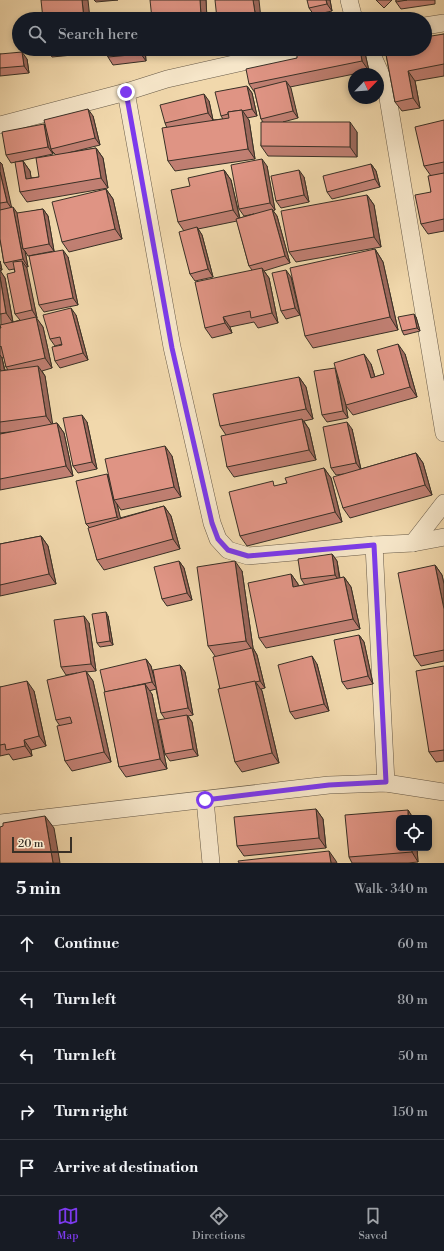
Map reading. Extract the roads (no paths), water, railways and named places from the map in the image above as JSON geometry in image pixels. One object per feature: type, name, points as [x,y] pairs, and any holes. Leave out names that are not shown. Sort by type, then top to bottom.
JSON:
[{"type":"street","points":[[349,0],[352,12]]},
{"type":"street","points":[[432,25],[444,23]]},
{"type":"street","points":[[0,125],[126,92],[167,79],[270,56]]},
{"type":"street","points":[[372,56],[386,86],[444,433]]},
{"type":"street","points":[[126,92],[172,348],[212,523],[218,539],[228,550],[248,556],[413,543],[444,537]]},
{"type":"street","points":[[413,543],[444,502]]},
{"type":"street","points":[[374,545],[386,782]]},
{"type":"street","points":[[0,823],[329,785],[386,782],[444,792]]},
{"type":"street","points":[[205,800],[211,863]]}]
